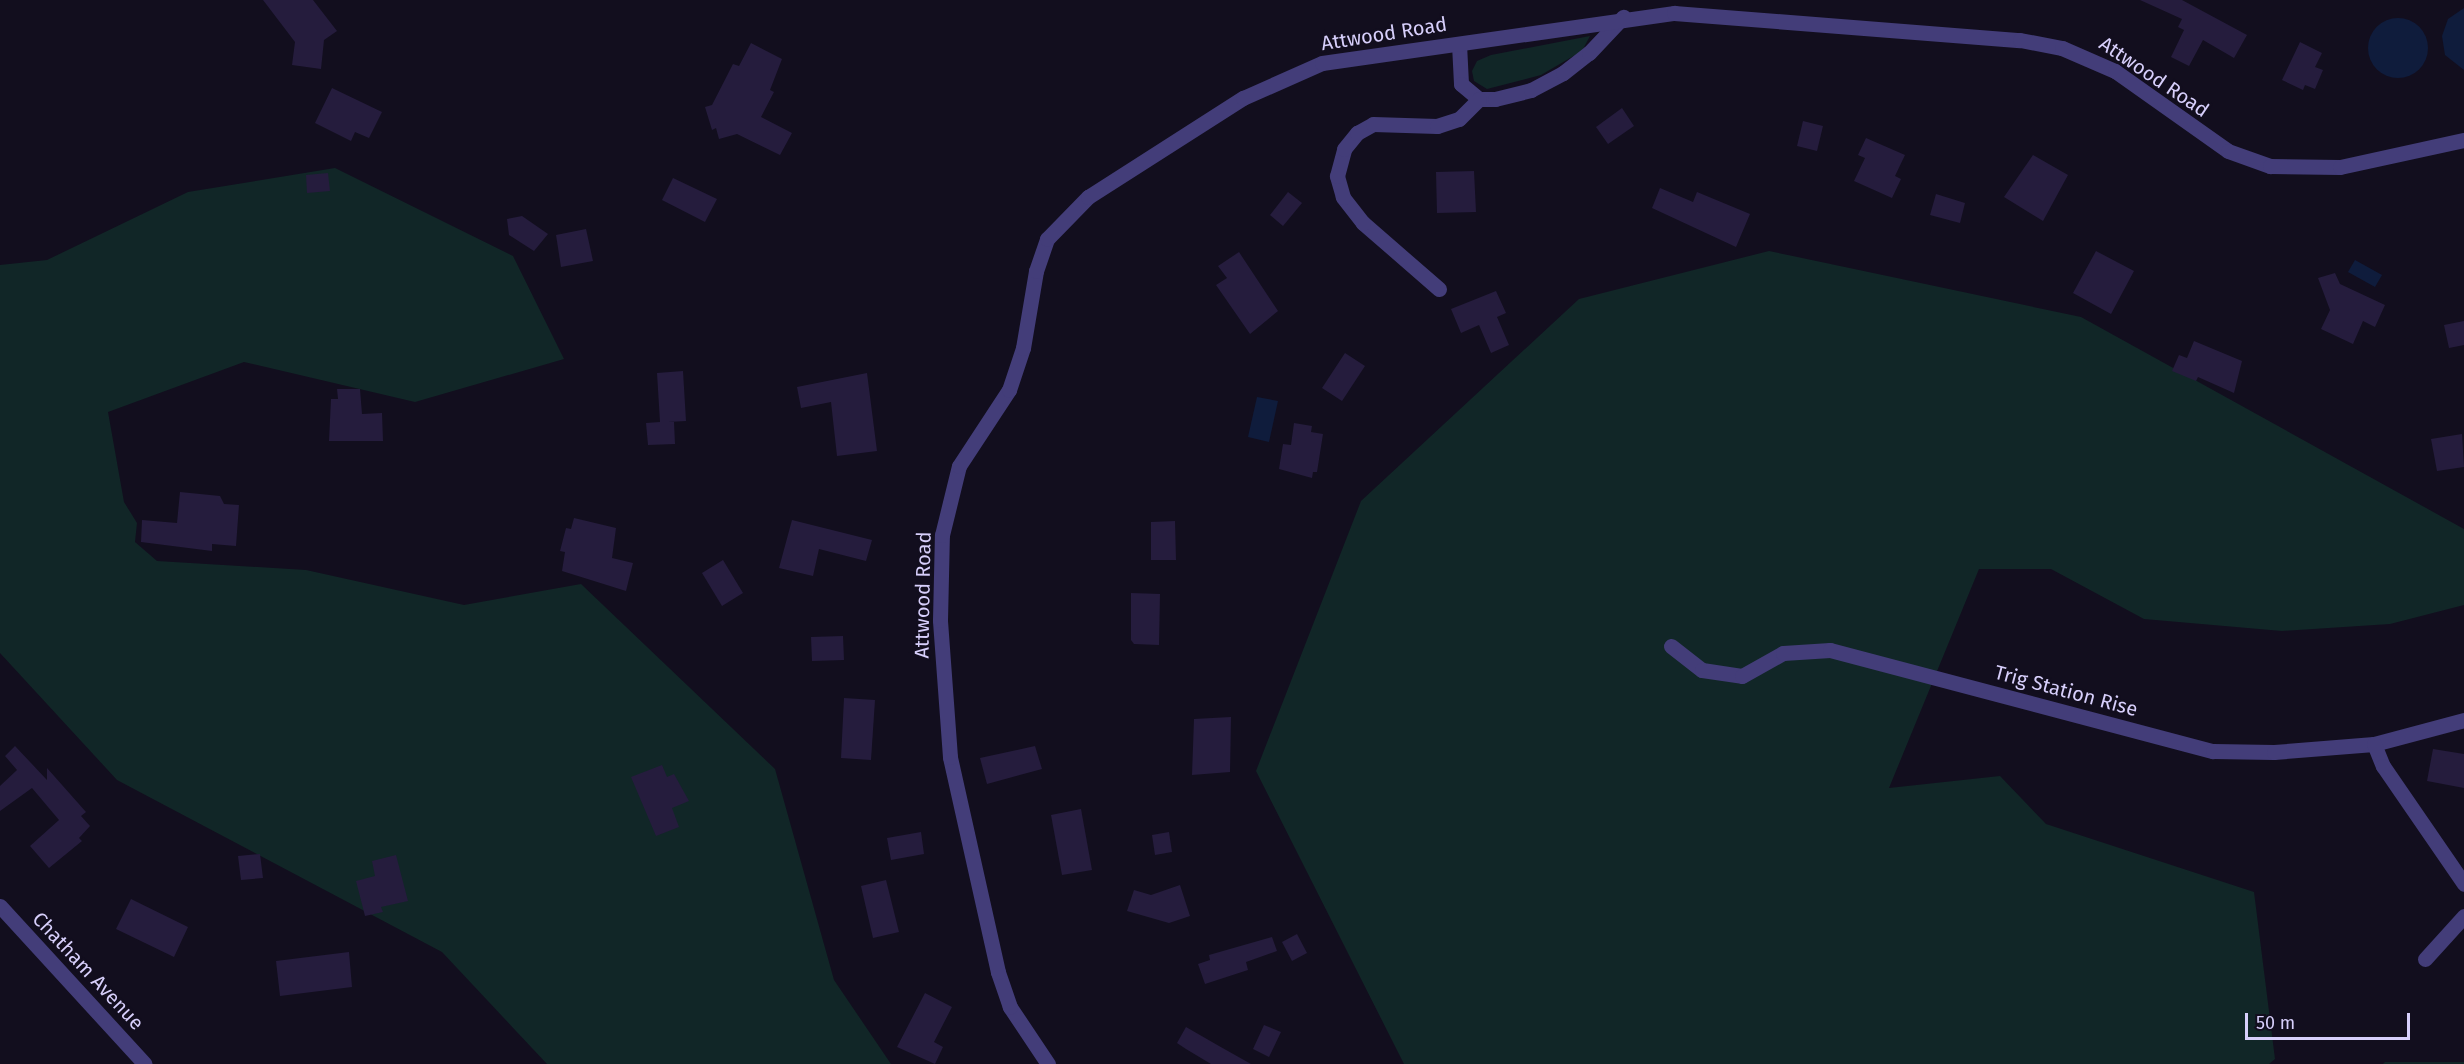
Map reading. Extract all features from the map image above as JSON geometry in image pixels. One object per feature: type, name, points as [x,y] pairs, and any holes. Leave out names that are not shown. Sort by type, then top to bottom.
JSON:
[{"type":"street","name":"Attwood Road","points":[[1048,1064],[1010,1007],[998,972],[950,757],[940,620],[942,535],[959,465],[1009,390],[1023,348],[1036,271],[1047,239],[1088,197],[1263,87],[1348,57],[1459,44],[1623,17],[1674,13],[1725,15],[2020,40],[2062,48],[2115,71],[2228,151],[2270,166],[2340,167],[2464,140]]},
{"type":"street","points":[[1439,289],[1363,223],[1343,197],[1337,176],[1344,149],[1357,133],[1373,124],[1437,126],[1460,119],[1479,99],[1513,96],[1563,73],[1589,53],[1623,17]]},
{"type":"street","points":[[1459,44],[1461,84],[1479,99]]},
{"type":"street","name":"Trig Station Rise","points":[[1671,646],[1702,670],[1742,676],[1783,653],[1830,650],[2213,751],[2274,752],[2374,744],[2464,720]]},
{"type":"street","points":[[2374,744],[2389,774],[2464,884]]},
{"type":"street","name":"Chatham Avenue","points":[[0,906],[145,1064]]},
{"type":"street","points":[[2425,959],[2464,916]]},
{"type":"green space","points":[[1590,36],[1582,51],[1541,75],[1487,89],[1474,81],[1472,71],[1477,61],[1491,55]]},
{"type":"green space","points":[[335,168],[513,256],[564,359],[415,402],[244,362],[108,412],[124,502],[137,523],[135,542],[157,561],[306,570],[464,605],[581,584],[775,769],[834,980],[891,1064],[547,1064],[442,952],[117,780],[0,653],[0,265],[47,260],[188,192]]},
{"type":"green space","points":[[1769,251],[2081,317],[2464,529],[2464,605],[2390,624],[2282,631],[2144,619],[2051,569],[1979,569],[1889,788],[2000,776],[2046,824],[2254,892],[2275,1059],[2269,1064],[1404,1064],[1256,771],[1361,501],[1579,299]]},
{"type":"green space","points":[[2385,1062],[2464,1062],[2464,1064],[2383,1064]]},
{"type":"water","points":[[2464,8],[2464,70],[2445,55],[2442,36],[2448,19]]},
{"type":"water","points":[[2398,18],[2419,27],[2428,48],[2419,69],[2398,78],[2377,69],[2368,48],[2377,27]]},
{"type":"water","points":[[2355,260],[2382,275],[2375,287],[2348,272]]},
{"type":"water","points":[[1257,397],[1278,401],[1269,442],[1248,437]]},
{"type":"building","points":[[263,0],[313,0],[337,31],[324,40],[321,69],[292,65],[295,42]]},
{"type":"building","points":[[2140,0],[2182,0],[2247,35],[2234,58],[2203,40],[2189,66],[2171,57],[2184,30],[2178,27],[2182,19]]},
{"type":"building","points":[[2300,42],[2322,53],[2315,67],[2323,70],[2315,89],[2305,85],[2303,90],[2282,80]]},
{"type":"building","points":[[751,43],[782,59],[770,90],[774,92],[761,117],[792,133],[780,155],[737,134],[719,139],[716,128],[712,130],[705,107],[712,105],[733,64],[739,66]]},
{"type":"building","points":[[332,88],[382,112],[369,138],[355,132],[351,141],[315,123]]},
{"type":"building","points":[[1622,108],[1634,126],[1608,144],[1596,127]]},
{"type":"building","points":[[1803,121],[1823,126],[1817,151],[1797,146]]},
{"type":"building","points":[[1866,138],[1905,155],[1895,176],[1901,179],[1892,198],[1854,181],[1865,158],[1858,155]]},
{"type":"building","points":[[2033,155],[2068,175],[2043,221],[2004,197]]},
{"type":"building","points":[[1474,171],[1476,212],[1437,213],[1436,172]]},
{"type":"building","points":[[328,173],[330,191],[307,193],[306,175]]},
{"type":"building","points":[[673,178],[717,199],[705,222],[662,200]]},
{"type":"building","points":[[1660,188],[1693,202],[1697,192],[1750,214],[1736,247],[1652,208]]},
{"type":"building","points":[[1288,192],[1302,203],[1283,226],[1270,215]]},
{"type":"building","points":[[1936,194],[1965,203],[1960,223],[1930,215]]},
{"type":"building","points":[[522,216],[548,234],[534,251],[509,235],[507,219]]},
{"type":"building","points":[[586,229],[593,261],[561,267],[556,235]]},
{"type":"building","points":[[2096,251],[2134,271],[2111,314],[2073,293]]},
{"type":"building","points":[[1239,252],[1278,311],[1250,334],[1216,285],[1227,278],[1218,266]]},
{"type":"building","points":[[2335,273],[2340,284],[2385,305],[2375,327],[2363,321],[2353,344],[2321,329],[2330,310],[2318,278]]},
{"type":"building","points":[[1496,291],[1506,313],[1497,317],[1509,345],[1491,353],[1479,325],[1461,333],[1451,309]]},
{"type":"building","points":[[2464,321],[2464,345],[2449,348],[2444,325]]},
{"type":"building","points":[[2194,341],[2242,361],[2234,393],[2198,377],[2196,381],[2172,371],[2179,355],[2187,358]]},
{"type":"building","points":[[1345,353],[1365,366],[1342,401],[1322,388]]},
{"type":"building","points":[[683,371],[686,421],[668,422],[674,422],[675,444],[648,445],[646,423],[660,422],[657,373]]},
{"type":"building","points":[[867,373],[877,451],[837,456],[831,402],[801,408],[797,387]]},
{"type":"building","points":[[337,389],[360,389],[362,414],[382,413],[383,441],[329,441],[331,399],[338,399]]},
{"type":"building","points":[[1294,423],[1312,426],[1311,432],[1323,434],[1317,472],[1313,472],[1312,478],[1279,469],[1283,444],[1291,445]]},
{"type":"building","points":[[2462,434],[2464,467],[2437,471],[2431,439]]},
{"type":"building","points":[[180,492],[220,496],[224,504],[239,505],[236,546],[212,544],[212,551],[141,542],[142,520],[177,523]]},
{"type":"building","points":[[574,518],[616,528],[612,558],[633,563],[626,591],[562,571],[565,552],[560,551],[566,528],[571,529]]},
{"type":"building","points":[[792,520],[872,540],[866,561],[819,549],[813,576],[779,568]]},
{"type":"building","points":[[1175,521],[1176,560],[1151,560],[1151,522]]},
{"type":"building","points":[[723,560],[743,593],[722,606],[702,573]]},
{"type":"building","points":[[1131,593],[1160,594],[1159,645],[1134,644],[1131,640]]},
{"type":"building","points":[[843,636],[844,660],[812,661],[811,637]]},
{"type":"building","points":[[844,698],[875,700],[871,760],[841,758]]},
{"type":"building","points":[[1231,717],[1230,772],[1192,775],[1194,719]]},
{"type":"building","points":[[15,746],[47,780],[47,768],[86,812],[81,816],[90,826],[79,838],[82,841],[49,868],[30,846],[59,820],[32,788],[0,811],[0,786],[17,770],[5,756]]},
{"type":"building","points":[[1035,746],[1042,769],[987,784],[980,758]]},
{"type":"building","points":[[2433,749],[2464,754],[2464,788],[2427,781]]},
{"type":"building","points":[[662,765],[667,777],[674,774],[689,801],[672,808],[679,827],[656,836],[631,777]]},
{"type":"building","points":[[1081,809],[1092,870],[1062,875],[1051,815]]},
{"type":"building","points":[[921,832],[924,854],[891,860],[887,838]]},
{"type":"building","points":[[1169,832],[1172,852],[1155,855],[1152,835]]},
{"type":"building","points":[[260,854],[263,878],[241,880],[238,856]]},
{"type":"building","points":[[396,855],[408,901],[381,907],[383,912],[365,916],[356,881],[375,876],[372,861]]},
{"type":"building","points":[[886,880],[899,932],[873,938],[861,886]]},
{"type":"building","points":[[1180,885],[1190,916],[1169,923],[1127,911],[1134,890],[1151,895]]},
{"type":"building","points":[[131,899],[188,927],[174,957],[116,929]]},
{"type":"building","points":[[1297,934],[1307,953],[1292,961],[1282,942]]},
{"type":"building","points":[[1272,937],[1277,951],[1246,962],[1248,970],[1205,984],[1198,964],[1210,960],[1209,955]]},
{"type":"building","points":[[349,952],[352,987],[280,996],[276,961]]},
{"type":"building","points":[[925,993],[952,1007],[934,1042],[943,1047],[935,1064],[897,1047]]},
{"type":"building","points":[[1264,1025],[1281,1032],[1269,1057],[1253,1049]]},
{"type":"building","points":[[1186,1027],[1251,1064],[1211,1064],[1177,1043]]}]
